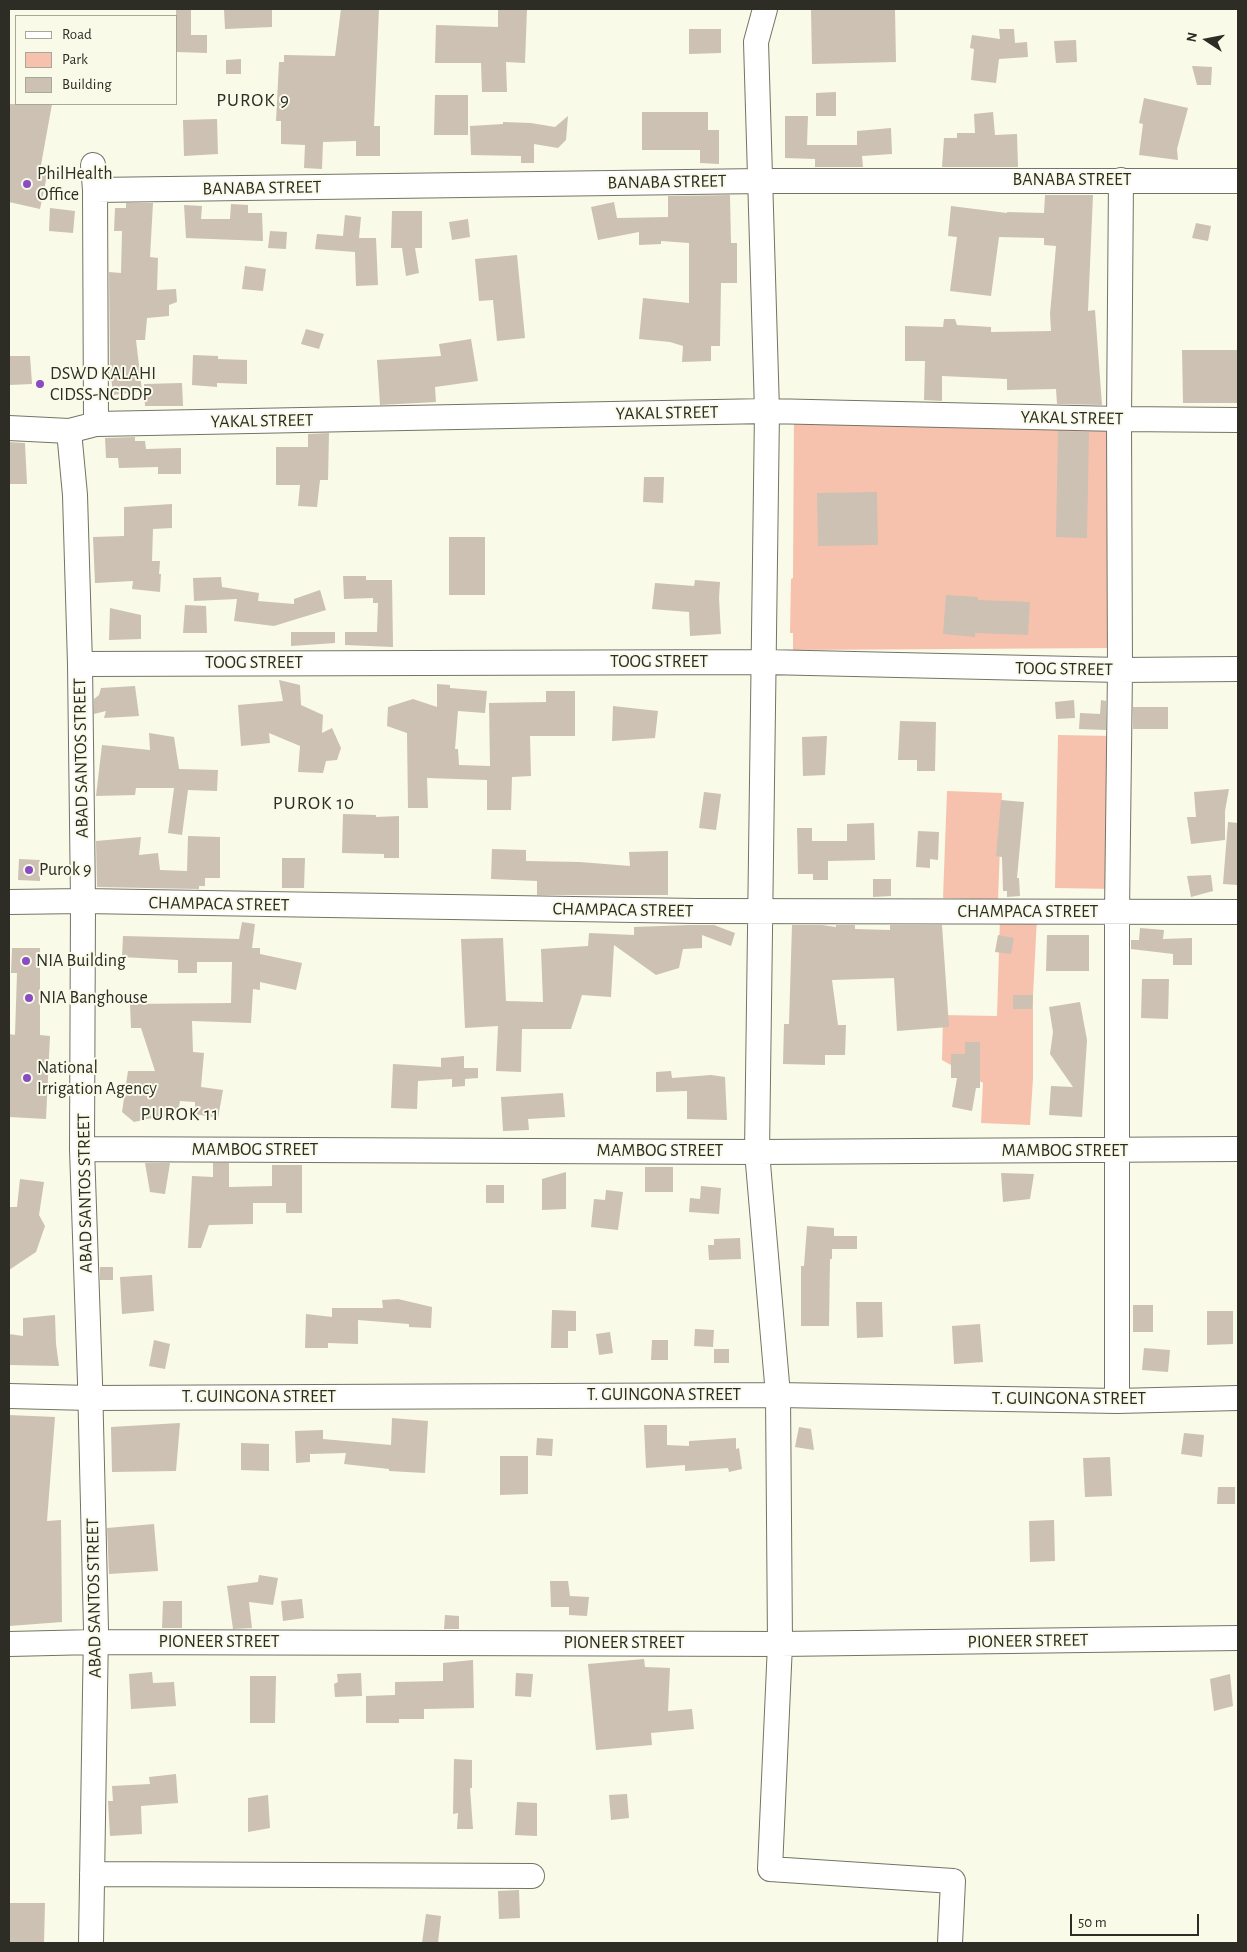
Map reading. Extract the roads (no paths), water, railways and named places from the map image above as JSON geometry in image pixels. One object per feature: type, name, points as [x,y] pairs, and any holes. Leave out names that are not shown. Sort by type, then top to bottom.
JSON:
[{"type":"street","points":[[765,9],[756,42],[767,410],[757,1152],[778,1395],[780,1644],[770,1869],[953,1881],[950,1943]]},
{"type":"street","points":[[9,428],[69,431],[96,424],[95,190],[93,165]]},
{"type":"street","points":[[1117,1401],[1117,912],[1120,670],[1119,419],[1122,180]]},
{"type":"street","name":"BANABA STREET","points":[[95,190],[761,181],[1238,181]]},
{"type":"street","name":"YAKAL STREET","points":[[96,424],[767,410],[1119,419],[1238,420]]},
{"type":"street","name":"ABAD SANTOS STREET","points":[[69,431],[75,495],[80,664],[82,1149],[95,1642],[90,1943]]},
{"type":"street","name":"TOOG STREET","points":[[80,664],[765,662],[1120,670],[1238,668]]},
{"type":"street","name":"CHAMPACA STREET","points":[[9,902],[82,901],[759,912],[1238,912]]},
{"type":"street","name":"MAMBOG STREET","points":[[82,1149],[757,1152],[1238,1149]]},
{"type":"street","name":"T. GUINGONA STREET","points":[[9,1396],[90,1398],[778,1395],[1117,1401],[1238,1398]]},
{"type":"street","name":"PIONEER STREET","points":[[9,1644],[95,1642],[780,1644],[1238,1638]]},
{"type":"street","points":[[92,1874],[532,1876]]},
{"type":"place","name":"PhilHealth Office","points":[[27,184]]},
{"type":"place","name":"DSWD KALAHI CIDSS-NCDDP","points":[[40,384]]},
{"type":"place","name":"Purok 9","points":[[29,870]]},
{"type":"place","name":"NIA Building","points":[[26,961]]},
{"type":"place","name":"NIA Banghouse","points":[[29,998]]},
{"type":"place","name":"National Irrigation Agency","points":[[27,1078]]},
{"type":"district","name":"PUROK 9","points":[[253,100]]},
{"type":"district","name":"PUROK 10","points":[[314,803]]},
{"type":"district","name":"PUROK 11","points":[[180,1114]]}]
